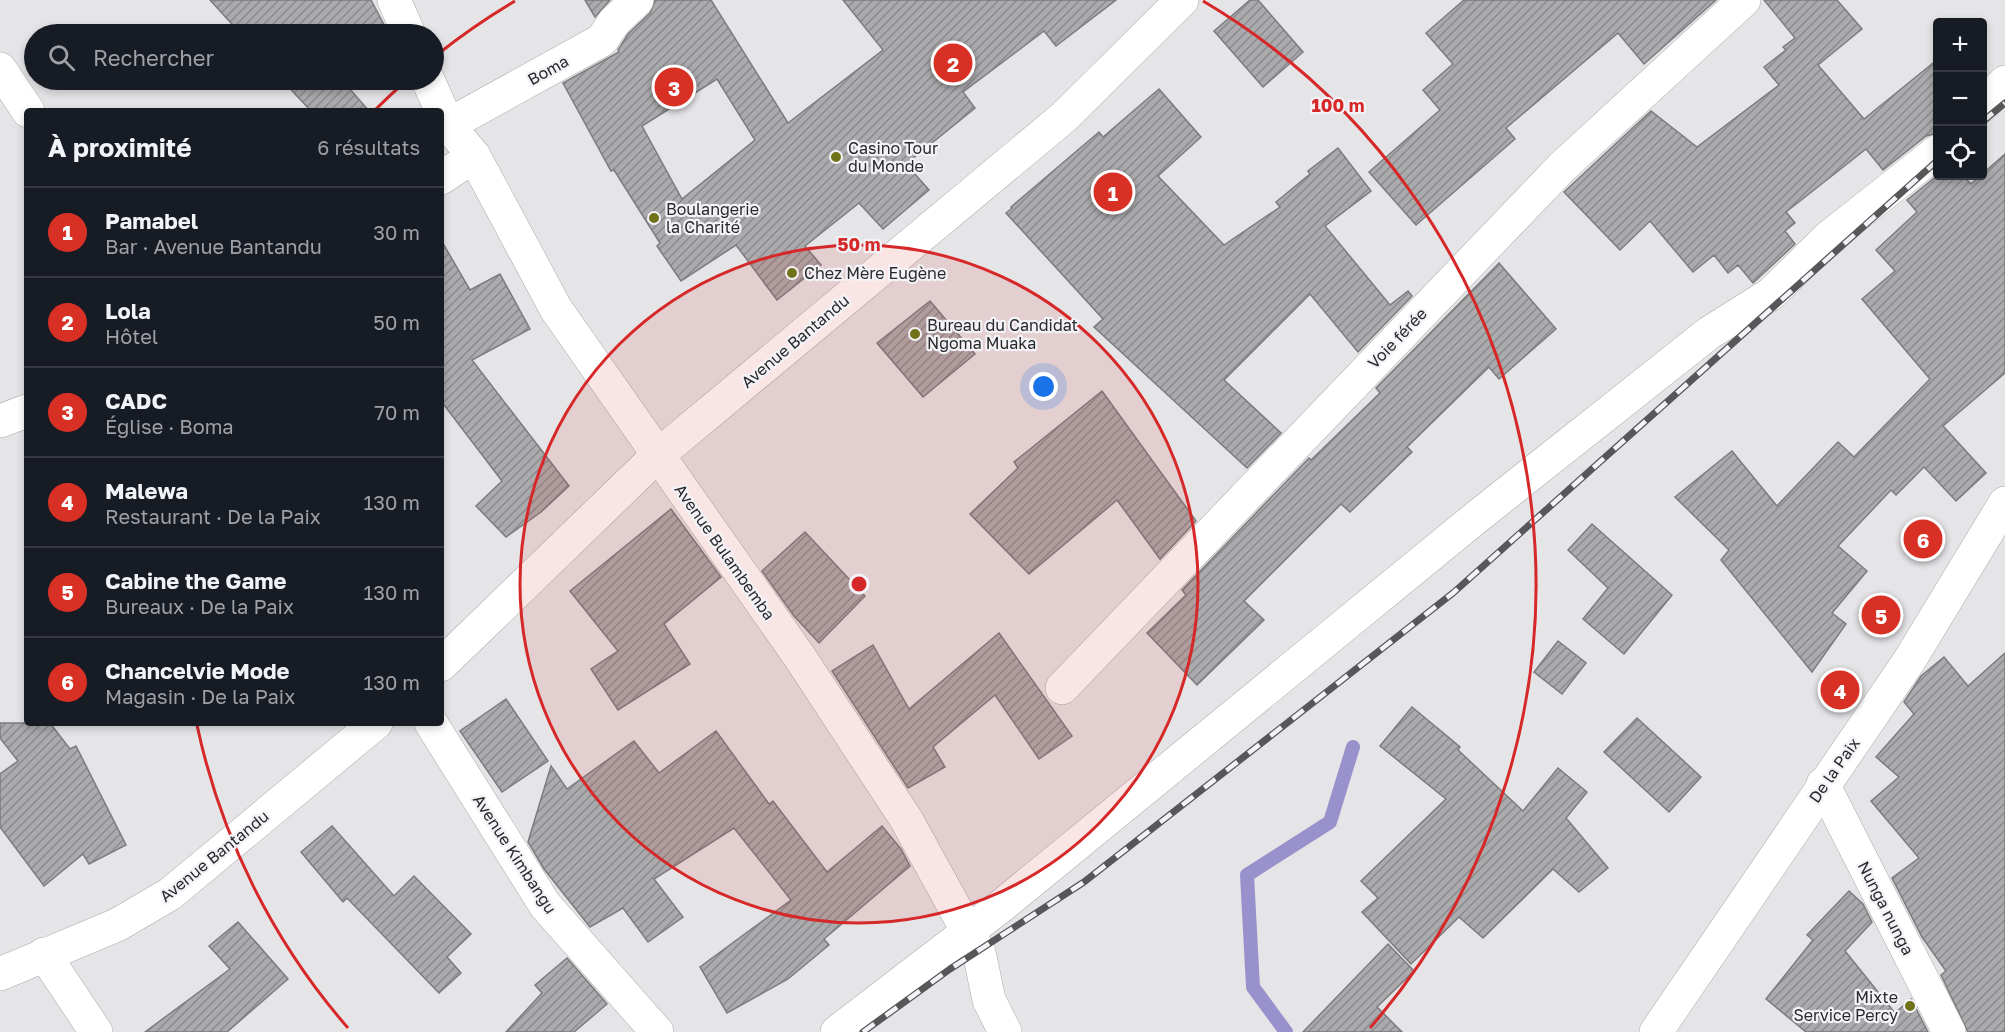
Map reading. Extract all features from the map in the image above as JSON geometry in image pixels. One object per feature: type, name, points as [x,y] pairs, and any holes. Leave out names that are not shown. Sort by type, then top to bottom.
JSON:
[{"type":"street","points":[[393,0],[404,24]]},
{"type":"street","name":"Boma","points":[[448,124],[602,40],[614,22],[637,0]]},
{"type":"street","name":"Avenue Bantandu","points":[[444,662],[657,456],[1064,117],[1182,0]]},
{"type":"street","name":"Voie férée","points":[[1062,688],[1562,167],[1744,0]]},
{"type":"street","points":[[0,69],[26,108]]},
{"type":"street","points":[[1987,102],[2005,82]]},
{"type":"street","name":"Avenue Bulambemba","points":[[433,90],[441,108]]},
{"type":"street","name":"Avenue Bulambemba","points":[[444,115],[448,124],[474,156],[556,309],[801,659],[906,819],[979,952],[989,1000],[1005,1032]]},
{"type":"street","points":[[837,1032],[968,932],[1478,516],[1709,333],[1771,294],[1829,237],[1933,155]]},
{"type":"street","points":[[444,176],[474,156]]},
{"type":"street","points":[[0,421],[24,412]]},
{"type":"street","name":"De la Paix","points":[[1656,1032],[1909,661],[2005,503]]},
{"type":"street","name":"Avenue Bantandu","points":[[0,974],[117,925],[170,894],[372,726]]},
{"type":"street","name":"Avenue Kimbangu","points":[[433,726],[545,905],[657,1032]]},
{"type":"street","name":"Nunga nunga","points":[[1823,784],[1949,1032]]},
{"type":"street","points":[[44,954],[96,1032]]},
{"type":"building","points":[[210,0],[371,0],[384,24],[232,24]]},
{"type":"building","points":[[585,0],[610,0],[595,17]]},
{"type":"building","points":[[655,0],[711,0],[788,123],[883,50],[843,0],[1116,0],[1056,46],[1044,31],[963,92],[975,108],[906,164],[929,190],[883,229],[859,203],[805,246],[821,265],[777,300],[736,245],[681,281],[657,246],[660,243],[614,170],[611,171],[563,83],[619,52],[628,34],[650,13]],"holes":[[[717,79],[755,140],[682,199],[642,126]]]},
{"type":"building","points":[[1250,0],[1258,0],[1303,52],[1263,87],[1214,31]]},
{"type":"building","points":[[1464,0],[1716,0],[1644,64],[1618,33],[1506,128],[1515,139],[1416,225],[1369,172],[1440,110],[1423,90],[1453,64],[1426,33]]},
{"type":"building","points":[[1764,0],[1837,0],[1862,29],[1818,65],[1864,119],[1933,63],[1933,134],[1926,136],[1883,170],[1866,149],[1786,212],[1795,223],[1785,231],[1795,244],[1753,283],[1738,265],[1728,273],[1714,255],[1693,272],[1650,221],[1620,250],[1564,192],[1651,111],[1697,147],[1779,85],[1764,67],[1786,50],[1783,47],[1795,38]]},
{"type":"building","points":[[1159,89],[1201,137],[1158,176],[1224,245],[1280,207],[1276,202],[1310,174],[1308,171],[1338,148],[1371,191],[1325,226],[1390,305],[1408,291],[1412,296],[1358,352],[1310,294],[1224,380],[1281,433],[1247,468],[1094,327],[1103,319],[1006,213],[1099,132],[1103,137]]},
{"type":"building","points":[[291,90],[351,90],[366,108],[308,108]]},
{"type":"building","points":[[2005,154],[2005,373],[1943,426],[1986,473],[1956,501],[1924,467],[1896,495],[1891,490],[1838,546],[1867,571],[1832,613],[1846,624],[1812,672],[1721,560],[1729,550],[1675,497],[1732,451],[1777,506],[1838,442],[1854,457],[1930,379],[1862,299],[1895,271],[1876,250],[1917,212],[1907,200],[1933,179],[1967,180],[1971,184],[1976,180],[1987,180],[1987,170]]},
{"type":"building","points":[[444,245],[470,290],[500,274],[530,329],[472,360],[569,486],[541,512],[506,537],[476,506],[502,481],[444,405]]},
{"type":"building","points":[[1499,263],[1556,329],[1499,379],[1489,367],[1407,447],[1412,452],[1350,512],[1341,504],[1244,601],[1264,620],[1197,685],[1147,633],[1186,595],[1182,590],[1309,458],[1311,460],[1380,393],[1376,388]]},
{"type":"building","points":[[930,301],[975,354],[923,397],[877,343]]},
{"type":"building","points":[[1102,391],[1196,521],[1160,559],[1117,500],[1029,574],[970,514],[1018,468],[1014,462]]},
{"type":"building","points":[[671,509],[721,577],[664,624],[690,664],[618,710],[591,669],[618,651],[570,591]]},
{"type":"building","points":[[1592,524],[1672,595],[1624,654],[1583,619],[1608,588],[1568,550]]},
{"type":"building","points":[[805,532],[865,596],[819,643],[794,616],[762,571]]},
{"type":"building","points":[[999,633],[1072,736],[1039,759],[995,695],[933,747],[945,767],[908,788],[832,671],[873,645],[909,709]]},
{"type":"building","points":[[1558,641],[1586,663],[1562,694],[1534,672]]},
{"type":"building","points":[[2005,653],[2005,1032],[1968,1032],[1941,975],[1946,971],[1922,937],[1892,878],[1919,858],[1871,801],[1899,777],[1876,757],[1914,714],[1904,702],[1921,676],[1944,657],[1968,686]]},
{"type":"building","points":[[506,699],[548,761],[502,792],[460,731]]},
{"type":"building","points":[[1412,707],[1460,747],[1458,750],[1523,811],[1558,768],[1587,792],[1566,818],[1608,868],[1579,892],[1553,869],[1483,938],[1459,917],[1411,964],[1362,912],[1378,898],[1361,881],[1446,799],[1380,746]]},
{"type":"building","points":[[1637,718],[1701,777],[1669,812],[1604,752]]},
{"type":"building","points":[[0,723],[24,723],[24,726],[52,726],[70,749],[76,746],[126,845],[89,864],[83,854],[44,886],[0,827],[0,774],[18,761],[0,738]]},
{"type":"building","points":[[716,731],[769,804],[773,801],[827,872],[882,826],[901,849],[910,866],[824,939],[829,945],[788,979],[727,1013],[700,967],[791,900],[734,828],[654,879],[683,917],[648,942],[623,908],[590,927],[544,869],[528,842],[551,766],[567,789],[634,741],[659,773]]},
{"type":"building","points":[[332,826],[394,896],[414,876],[471,934],[447,957],[461,973],[439,993],[347,898],[343,902],[301,852]]},
{"type":"building","points":[[1849,891],[1863,904],[1872,922],[1845,951],[1895,1013],[1911,999],[1928,1032],[1806,1032],[1766,999],[1813,940],[1807,935]]},
{"type":"building","points":[[238,922],[288,979],[227,1032],[145,1032],[230,969],[209,946]]},
{"type":"building","points":[[1388,944],[1414,971],[1377,1007],[1402,1032],[1303,1032]]},
{"type":"building","points":[[567,958],[607,1004],[574,1032],[506,1032],[542,993],[535,985]]},
{"type":"waterway","points":[[1286,1032],[1253,987],[1247,875],[1330,822],[1353,747]]},
{"type":"railway","points":[[1987,118],[2005,103]]},
{"type":"railway","points":[[863,1032],[950,969],[1084,882],[1453,593],[1933,164]]},
{"type":"place","name":"Lola","points":[[953,63]]},
{"type":"place","name":"CADC","points":[[674,87]]},
{"type":"place","name":"Casino Tour du Monde","points":[[836,157]]},
{"type":"place","name":"Pamabel","points":[[1113,192]]},
{"type":"place","name":"Boulangerie la Charité","points":[[654,218]]},
{"type":"place","name":"Chez Mère Eugène","points":[[792,273]]},
{"type":"place","name":"Bureau du Candidat Ngoma Muaka","points":[[915,334]]},
{"type":"place","name":"Chancelvie Mode","points":[[1923,539]]},
{"type":"place","name":"Cabine the Game","points":[[1881,615]]},
{"type":"place","name":"Malewa","points":[[1840,690]]},
{"type":"place","name":"Mixte Service Percy","points":[[1910,1006]]}]
